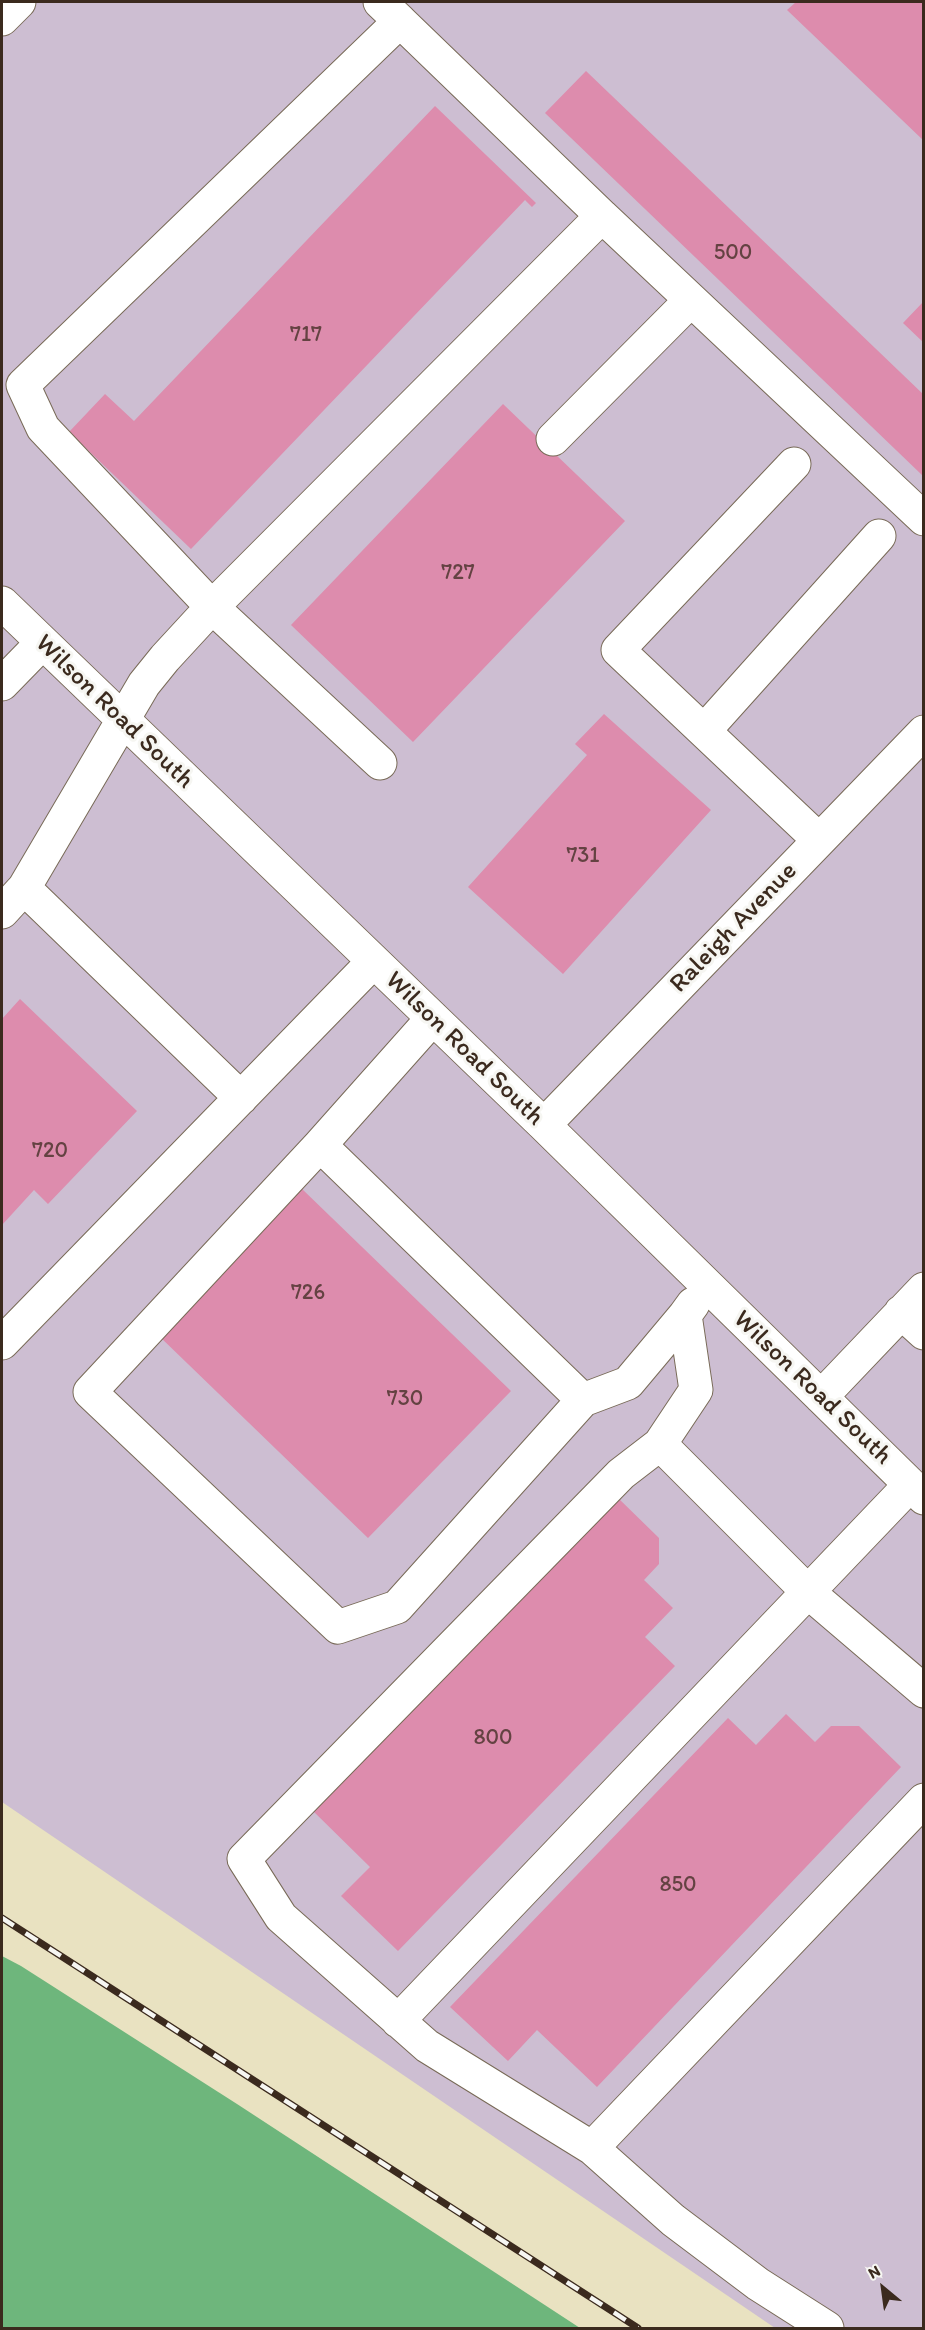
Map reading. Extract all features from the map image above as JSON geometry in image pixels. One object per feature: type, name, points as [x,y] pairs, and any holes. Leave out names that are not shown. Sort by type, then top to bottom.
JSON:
[{"type":"street","points":[[2,19],[19,2]]},
{"type":"street","points":[[380,763],[213,607],[44,428],[23,385],[390,11],[602,216],[924,519]]},
{"type":"street","points":[[2,912],[24,888],[149,678],[213,607],[602,216]]},
{"type":"street","points":[[553,439],[691,300]]},
{"type":"street","points":[[794,464],[618,650],[819,840]]},
{"type":"street","points":[[704,731],[879,536]]},
{"type":"street","name":"Wilson Road South","points":[[2,603],[544,1125],[917,1491]]},
{"type":"street","points":[[2,684],[42,643]]},
{"type":"street","name":"Raleigh Avenue","points":[[544,1125],[924,732]]},
{"type":"street","points":[[24,888],[241,1098]]},
{"type":"street","points":[[2,1344],[373,962]]},
{"type":"street","points":[[432,1018],[320,1145],[90,1392],[338,1627],[398,1606],[583,1400],[628,1383],[707,1286]]},
{"type":"street","points":[[320,1145],[583,1400]]},
{"type":"street","points":[[821,1397],[913,1323],[924,1288]]},
{"type":"street","points":[[685,1315],[696,1390],[660,1444],[621,1474],[244,1859],[281,1917],[427,2046],[592,2148],[673,2220],[758,2284],[827,2328]]},
{"type":"street","points":[[660,1444],[808,1593],[924,1691]]},
{"type":"street","points":[[398,2021],[808,1593],[917,1491]]},
{"type":"street","points":[[592,2148],[924,1800]]},
{"type":"shaded area","points":[[2,2],[923,2],[923,2328],[775,2328],[2,1802]]},
{"type":"green space","points":[[2,1956],[237,2104],[580,2328],[2,2328]]},
{"type":"building","points":[[796,2],[924,2],[924,141],[787,10]]},
{"type":"building","points":[[586,71],[924,395],[922,475],[545,113]]},
{"type":"building","points":[[435,106],[536,203],[532,207],[525,200],[191,549],[69,432],[105,394],[134,421]]},
{"type":"building","points":[[924,301],[924,343],[903,323]]},
{"type":"building","points":[[503,404],[625,521],[413,742],[291,625]]},
{"type":"building","points":[[604,714],[711,810],[563,974],[468,887],[587,755],[575,744]]},
{"type":"building","points":[[20,999],[137,1111],[48,1204],[34,1190],[2,1225],[2,1019]]},
{"type":"building","points":[[301,1188],[511,1391],[368,1538],[158,1335]]},
{"type":"building","points":[[616,1496],[659,1538],[659,1564],[644,1580],[673,1608],[645,1637],[675,1666],[398,1951],[341,1896],[370,1867],[311,1809]]},
{"type":"building","points":[[786,1714],[815,1742],[831,1726],[859,1726],[901,1767],[597,2087],[537,2030],[508,2061],[450,2007],[728,1718],[756,1745]]},
{"type":"railway","points":[[2,1918],[638,2328]]}]
